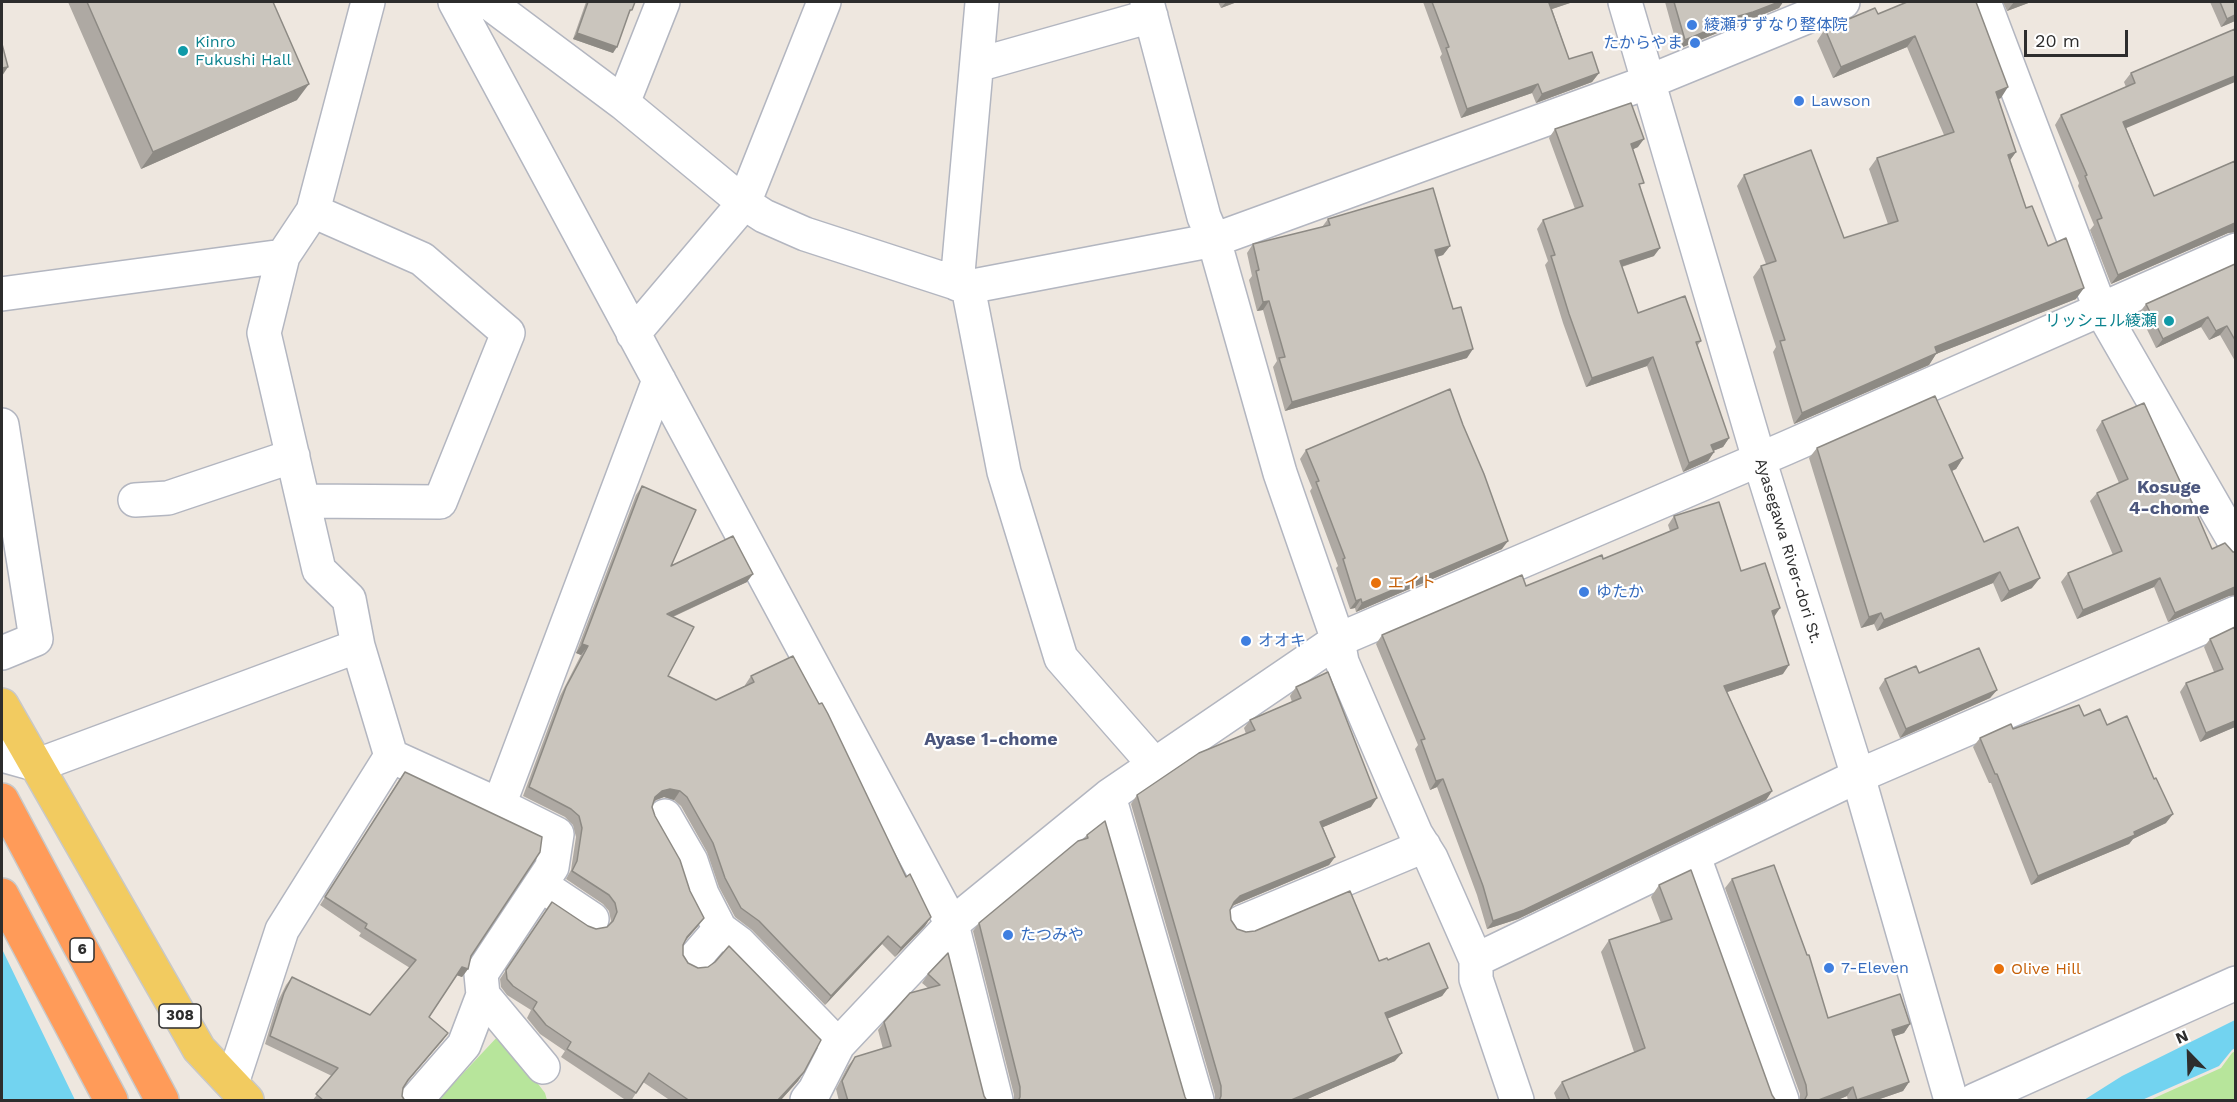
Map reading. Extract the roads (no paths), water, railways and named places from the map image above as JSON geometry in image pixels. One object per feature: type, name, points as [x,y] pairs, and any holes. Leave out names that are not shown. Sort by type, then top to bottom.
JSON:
[{"type":"highway","name":"6","points":[[2,800],[162,1101]]},
{"type":"highway","points":[[2,895],[111,1101]]},
{"type":"main road","points":[[2,705],[38,765]]},
{"type":"main road","name":"308","points":[[38,765],[199,1048],[240,1092]]},
{"type":"street","points":[[240,1092],[282,930],[391,756],[358,646],[349,598],[319,570],[264,333],[283,256],[313,211],[368,2]]},
{"type":"street","points":[[455,2],[952,924],[996,1101]]},
{"type":"street","points":[[623,103],[663,2]]},
{"type":"street","points":[[633,334],[744,203],[824,2]]},
{"type":"street","name":"Ayasegawa River-dori St.","points":[[1625,2],[1759,459],[1858,776],[1951,1101]]},
{"type":"street","points":[[503,6],[744,203],[764,216],[805,234],[962,286],[1214,240],[1648,82],[1843,2]]},
{"type":"street","points":[[1984,2],[2100,308],[2235,544]]},
{"type":"street","points":[[982,3],[962,286],[1004,472],[1061,658],[1154,764]]},
{"type":"street","points":[[977,65],[1149,9],[1204,217],[1214,240],[1280,473],[1338,640],[1342,662],[1416,834],[1424,846],[1476,960],[1476,979],[1517,1101]]},
{"type":"street","points":[[303,501],[440,502],[508,333],[422,259],[313,211]]},
{"type":"street","points":[[813,1097],[838,1045],[952,924],[1108,796],[1338,640],[1759,459],[2235,250]]},
{"type":"street","points":[[2,294],[283,256]]},
{"type":"street","points":[[499,805],[659,380]]},
{"type":"street","points":[[2,425],[36,639],[2,653]]},
{"type":"street","points":[[135,500],[168,498],[293,456]]},
{"type":"street","points":[[1476,960],[1694,857],[1858,776],[2235,613]]},
{"type":"street","points":[[2,754],[38,765],[358,646]]},
{"type":"street","points":[[391,756],[557,834],[552,867],[481,974],[483,995],[464,1045],[416,1101]]},
{"type":"street","points":[[1108,796],[1197,1101]]},
{"type":"street","points":[[665,816],[691,861],[702,894],[720,929],[739,943],[838,1045]]},
{"type":"street","points":[[1242,921],[1424,846]]},
{"type":"street","points":[[1694,857],[1782,1101]]},
{"type":"street","points":[[540,885],[592,919]]},
{"type":"street","points":[[694,958],[720,929]]},
{"type":"street","points":[[1975,1101],[2235,983]]},
{"type":"street","points":[[483,995],[543,1067]]},
{"type":"water","points":[[2,949],[75,1100],[2,1100]]},
{"type":"water","points":[[2235,1020],[2235,1048],[2219,1066],[2142,1100],[2084,1100],[2122,1076]]},
{"type":"place","name":"綾瀬すずなり整体院","points":[[1692,25]]},
{"type":"place","name":"たからやま","points":[[1695,43]]},
{"type":"place","name":"Kinro Fukushi Hall","points":[[183,51]]},
{"type":"place","name":"Lawson","points":[[1799,101]]},
{"type":"place","name":"リッシェル綾瀬","points":[[2169,321]]},
{"type":"place","name":"エイト","points":[[1376,583]]},
{"type":"place","name":"ゆたか","points":[[1584,592]]},
{"type":"place","name":"オオキ","points":[[1246,641]]},
{"type":"place","name":"たつみや","points":[[1008,935]]},
{"type":"place","name":"7-Eleven","points":[[1829,968]]},
{"type":"place","name":"Olive Hill","points":[[1999,969]]},
{"type":"district","name":"Kosuge 4-chome","points":[[2169,498]]},
{"type":"district","name":"Ayase 1-chome","points":[[991,740]]}]
